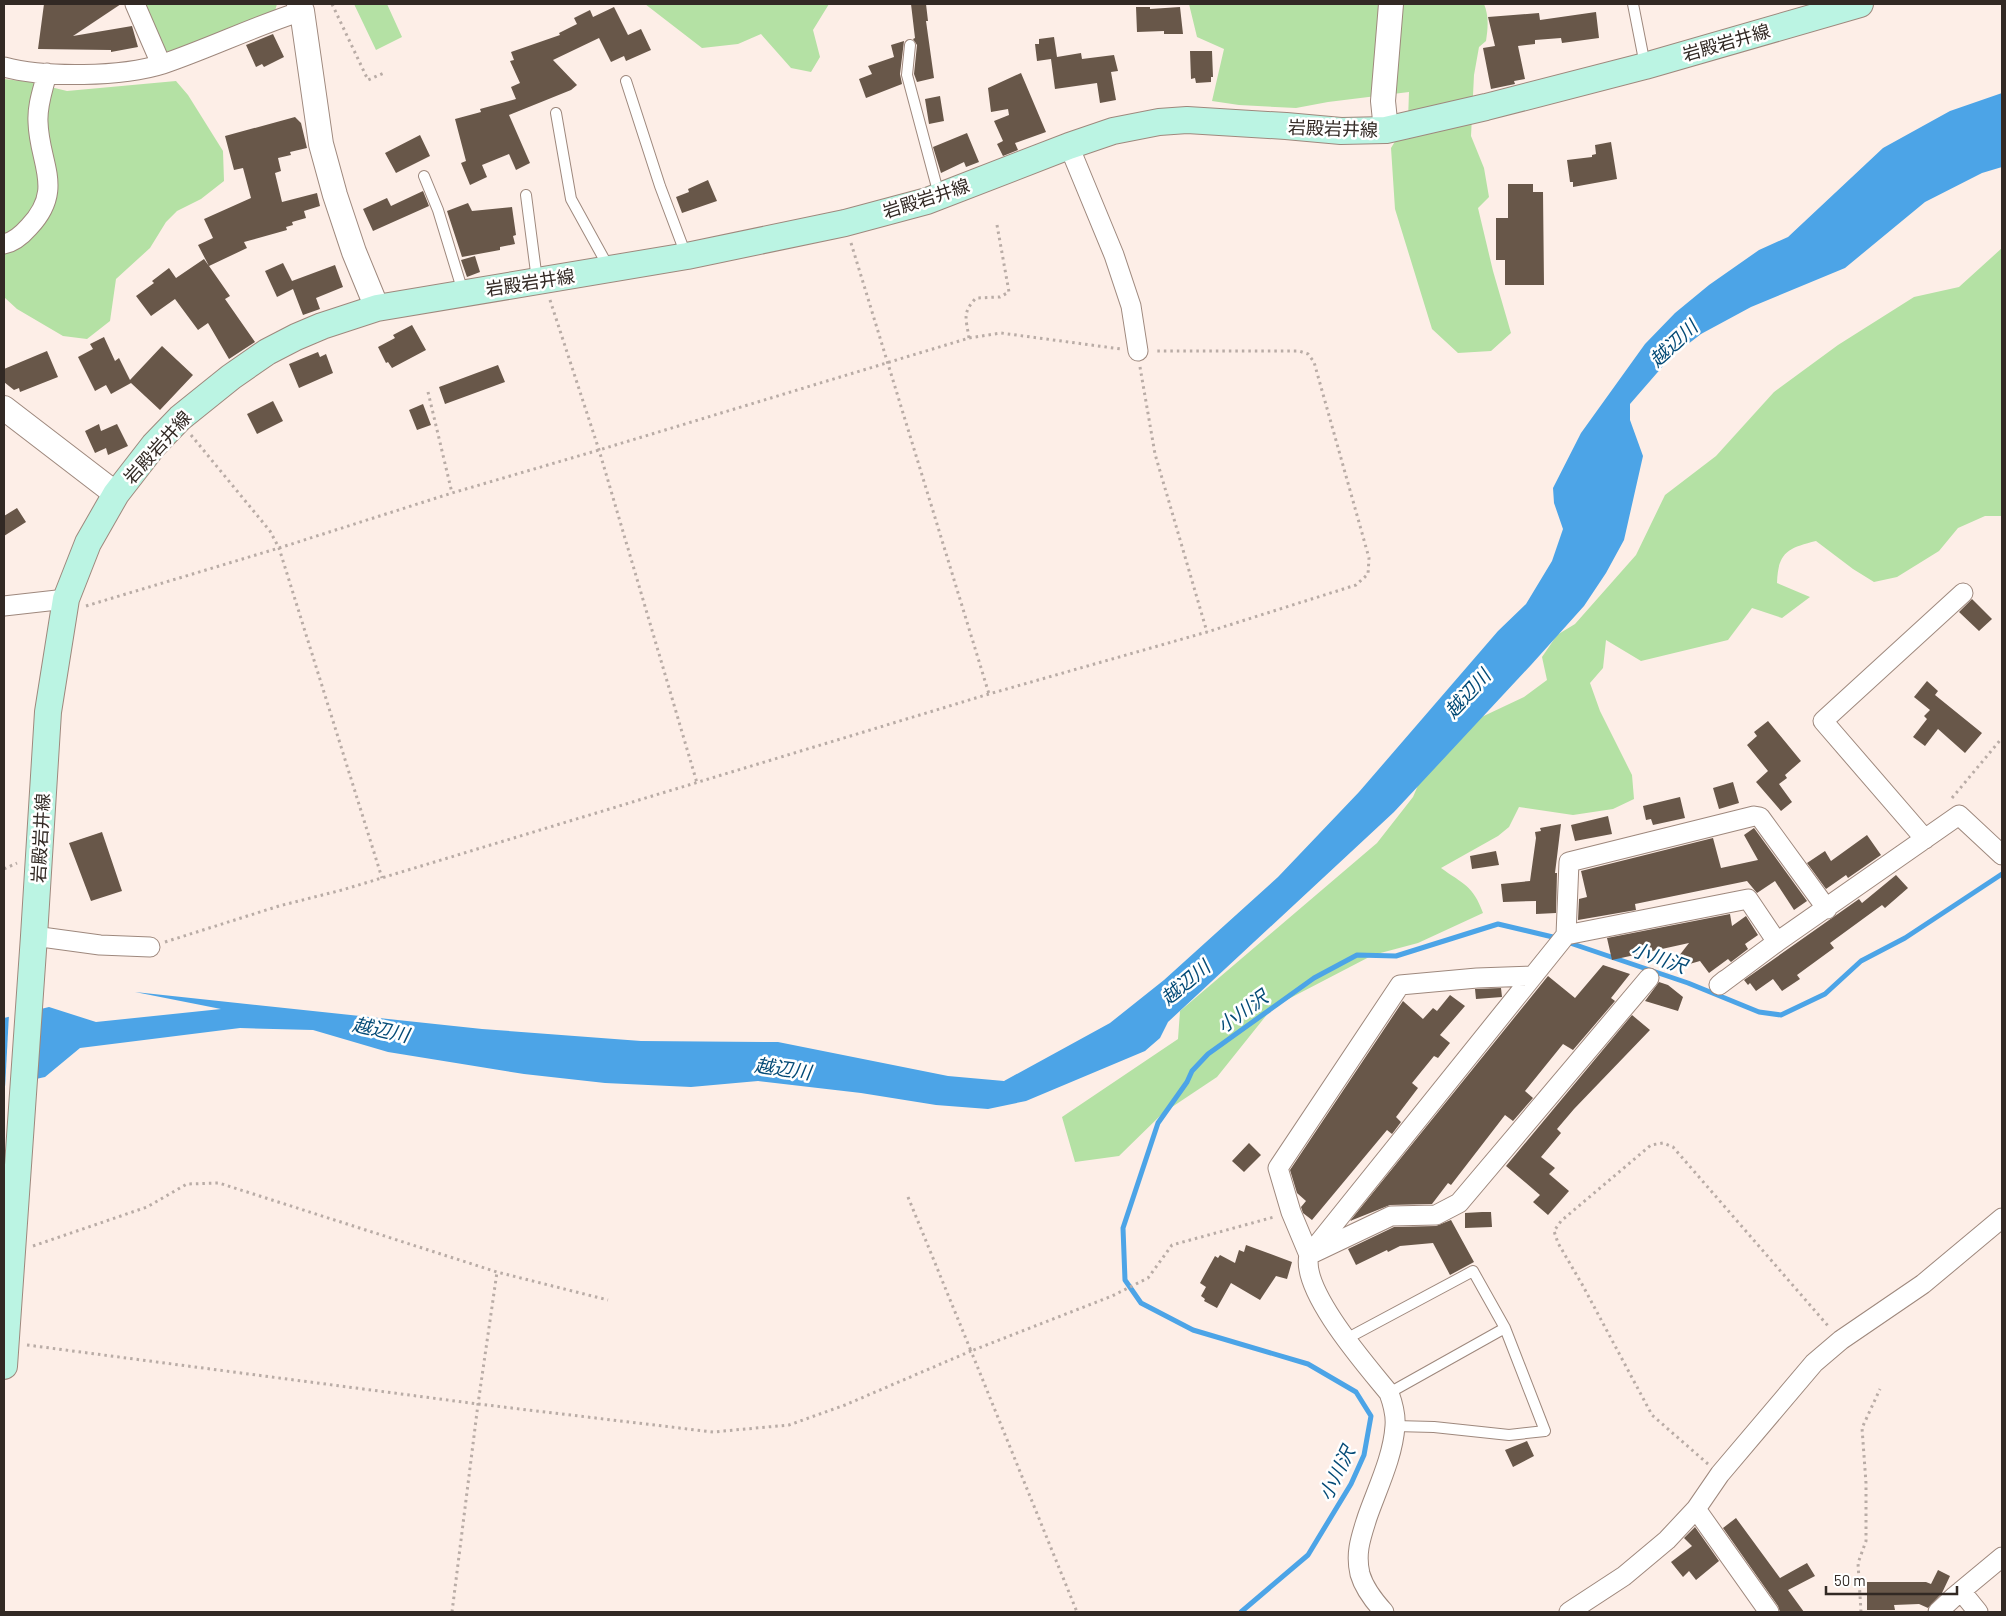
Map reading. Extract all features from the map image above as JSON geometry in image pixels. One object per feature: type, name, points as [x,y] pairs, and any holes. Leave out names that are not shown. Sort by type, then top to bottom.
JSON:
[{"type":"main road","name":"岩殿岩井線","points":[[4,1354],[13,1253],[18,1147],[48,712],[66,604],[88,543],[116,494],[154,445],[180,418],[231,377],[267,352],[322,326],[377,308],[687,256],[845,223],[939,196],[1113,131],[1159,122],[1187,120],[1341,131],[1386,130],[1645,66],[1806,15],[1860,4]]},
{"type":"street","points":[[135,4],[161,64]]},
{"type":"street","points":[[1386,130],[1383,101],[1391,4]]},
{"type":"street","points":[[4,67],[47,73],[105,74],[161,64],[301,7],[324,152],[335,195],[354,252],[377,308]]},
{"type":"street","points":[[4,244],[21,235],[38,217],[48,195],[46,166],[38,125],[38,107],[47,73]]},
{"type":"street","points":[[1069,146],[1120,272],[1131,306],[1138,351]]},
{"type":"street","points":[[4,408],[116,494]]},
{"type":"street","points":[[1925,839],[1823,720],[1964,593]]},
{"type":"street","points":[[4,606],[66,604]]},
{"type":"street","points":[[1725,980],[1719,984],[1959,815],[2002,855]]},
{"type":"street","points":[[1384,1612],[1373,1599],[1360,1574],[1358,1558],[1359,1541],[1390,1450],[1395,1426],[1394,1407],[1389,1393],[1333,1321],[1311,1278],[1307,1264],[1309,1255],[1566,935],[1569,862],[1754,816],[1760,818],[1827,909]]},
{"type":"street","points":[[1566,935],[1748,899],[1777,942]]},
{"type":"street","points":[[34,936],[100,945],[150,947]]},
{"type":"street","points":[[1309,1255],[1291,1212],[1278,1168],[1400,986],[1477,978],[1533,976]]},
{"type":"street","points":[[1309,1255],[1390,1216],[1436,1215],[1459,1203],[1649,978]]},
{"type":"street","points":[[1569,1612],[1624,1576],[1667,1540],[1696,1509],[1720,1474],[1814,1364],[1841,1340],[1923,1284],[2002,1218]]},
{"type":"street","points":[[1696,1509],[1769,1612]]},
{"type":"street","points":[[1938,1612],[2002,1557]]},
{"type":"street","points":[[1961,1591],[1978,1612]]},
{"type":"lane","points":[[1633,4],[1645,66]]},
{"type":"lane","points":[[910,45],[907,75],[939,196]]},
{"type":"lane","points":[[626,81],[660,186],[687,256]]},
{"type":"lane","points":[[556,113],[571,199],[609,269]]},
{"type":"lane","points":[[424,176],[438,210],[464,293]]},
{"type":"lane","points":[[526,195],[540,280]]},
{"type":"lane","points":[[1346,1339],[1473,1270],[1505,1328],[1545,1431],[1509,1436],[1434,1427],[1395,1426]]},
{"type":"lane","points":[[1389,1393],[1505,1328]]},
{"type":"path","points":[[332,4],[368,80],[384,73]]},
{"type":"path","points":[[845,223],[989,694]]},
{"type":"path","points":[[969,338],[966,318],[968,308],[976,298],[1000,298],[1009,292],[997,225]]},
{"type":"path","points":[[540,280],[599,450],[697,783]]},
{"type":"path","points":[[66,604],[90,605],[452,493],[969,338],[1001,334],[1138,351],[1299,351],[1308,354],[1314,362],[1369,558],[1368,574],[1356,585],[1207,632],[989,694],[382,878],[279,906],[150,947]]},
{"type":"path","points":[[1138,351],[1155,454],[1207,632]]},
{"type":"path","points":[[428,392],[452,493]]},
{"type":"path","points":[[180,418],[193,439],[270,531],[278,548],[382,878]]},
{"type":"path","points":[[1959,815],[1952,798],[2002,738]]},
{"type":"path","points":[[1720,1474],[1652,1416],[1558,1243],[1554,1231],[1561,1221],[1651,1145],[1663,1144],[1673,1148],[1841,1340]]},
{"type":"path","points":[[13,1253],[147,1207],[187,1184],[219,1183],[497,1272],[608,1300]]},
{"type":"path","points":[[908,1197],[1077,1612]]},
{"type":"path","points":[[4,1354],[478,1404],[713,1432],[750,1430],[789,1425],[845,1405],[972,1351],[1112,1296],[1148,1278],[1172,1245],[1291,1212]]},
{"type":"path","points":[[452,1612],[478,1404],[497,1272]]},
{"type":"path","points":[[1861,1612],[1858,1563],[1866,1541],[1866,1483],[1862,1428],[1880,1389]]},
{"type":"green space","points":[[142,4],[277,4],[275,11],[171,53],[164,50]]},
{"type":"green space","points":[[354,4],[387,4],[402,37],[376,50]]},
{"type":"green space","points":[[645,4],[829,4],[813,30],[820,57],[811,72],[791,68],[761,34],[738,44],[702,48]]},
{"type":"green space","points":[[1189,4],[1484,4],[1487,31],[1486,41],[1479,47],[1474,75],[1471,136],[1484,168],[1489,197],[1478,208],[1493,271],[1511,333],[1491,351],[1458,353],[1432,329],[1395,209],[1391,148],[1408,120],[1409,92],[1296,108],[1239,105],[1212,101],[1224,49],[1197,37]]},
{"type":"green space","points":[[4,79],[30,82],[67,91],[176,81],[188,95],[223,151],[224,181],[201,199],[177,211],[166,222],[150,248],[116,279],[110,321],[87,339],[63,336],[17,309],[4,297]]},
{"type":"green space","points":[[2002,248],[2002,516],[1985,516],[1958,528],[1939,551],[1897,577],[1874,582],[1853,569],[1816,541],[1798,546],[1786,553],[1782,558],[1777,583],[1810,597],[1782,618],[1752,608],[1728,640],[1641,661],[1606,640],[1603,668],[1590,683],[1600,711],[1632,775],[1634,799],[1613,809],[1573,815],[1519,807],[1509,827],[1498,836],[1441,868],[1471,891],[1483,913],[1418,943],[1373,955],[1273,1007],[1217,1077],[1163,1113],[1119,1156],[1075,1162],[1062,1117],[1178,1039],[1180,1011],[1377,843],[1413,797],[1425,769],[1471,722],[1524,697],[1547,680],[1542,657],[1557,635],[1575,624],[1636,555],[1665,495],[1716,456],[1774,392],[1838,345],[1914,297],[1959,287]]},
{"type":"water","name":"越辺川","points":[[2002,93],[2002,167],[1982,173],[1925,202],[1845,268],[1751,307],[1701,334],[1670,358],[1630,404],[1630,420],[1643,456],[1624,540],[1606,573],[1584,606],[1394,812],[1168,1022],[1160,1038],[1145,1051],[1026,1101],[988,1109],[936,1105],[861,1093],[758,1081],[691,1087],[605,1083],[524,1074],[388,1052],[313,1030],[240,1028],[80,1048],[45,1077],[4,1086],[4,1018],[49,1007],[96,1022],[221,1009],[135,992],[482,1029],[641,1041],[778,1042],[948,1076],[1004,1081],[1110,1023],[1164,980],[1278,877],[1359,792],[1498,631],[1526,604],[1552,561],[1563,529],[1554,503],[1553,488],[1581,433],[1645,344],[1675,313],[1709,285],[1759,250],[1788,237],[1883,148],[1950,111]]},
{"type":"pier","points":[[40,1006],[35,1081],[5,1089],[9,1014]]},
{"type":"building","points":[[44,4],[121,4],[73,36],[132,26],[138,47],[111,52],[111,50],[38,49]]},
{"type":"building","points":[[911,4],[926,4],[928,21],[926,21],[934,78],[917,82],[914,74],[917,45],[913,39],[915,38]]},
{"type":"building","points":[[614,7],[628,35],[641,29],[651,50],[626,61],[624,56],[611,62],[599,38],[553,60],[577,85],[571,90],[509,115],[530,163],[516,170],[509,154],[482,165],[487,177],[470,185],[461,163],[466,161],[455,119],[481,112],[480,109],[516,99],[511,87],[520,83],[510,61],[514,60],[511,52],[560,35],[559,33],[577,24],[574,18],[590,10],[593,17]]},
{"type":"building","points":[[1136,7],[1150,7],[1150,9],[1180,7],[1183,34],[1164,34],[1164,31],[1137,32]]},
{"type":"building","points":[[1596,12],[1599,38],[1562,43],[1561,38],[1535,40],[1535,44],[1518,46],[1525,79],[1514,81],[1515,84],[1491,89],[1483,48],[1495,46],[1488,17],[1539,13],[1540,20]]},
{"type":"building","points":[[273,34],[284,57],[264,67],[262,64],[256,67],[246,45]]},
{"type":"building","points":[[1054,37],[1057,57],[1081,53],[1082,59],[1114,55],[1118,71],[1111,72],[1116,100],[1100,103],[1097,83],[1055,89],[1051,59],[1037,61],[1035,44],[1039,44],[1039,39]]},
{"type":"building","points":[[904,41],[900,74],[902,84],[866,98],[859,79],[872,74],[868,66],[894,57],[891,45]]},
{"type":"building","points":[[1190,51],[1212,51],[1213,77],[1211,77],[1211,82],[1196,83],[1195,78],[1191,79]]},
{"type":"building","points":[[1021,73],[1046,132],[1015,143],[1018,150],[1003,156],[997,144],[1003,141],[994,121],[1009,115],[1008,109],[991,112],[988,88]]},
{"type":"building","points":[[940,96],[944,121],[929,124],[925,99]]},
{"type":"building","points":[[295,117],[301,123],[307,148],[290,152],[291,155],[278,158],[281,171],[275,173],[282,202],[317,193],[320,206],[304,211],[306,218],[292,222],[293,225],[286,227],[287,230],[244,242],[247,248],[209,266],[198,245],[213,238],[204,219],[251,198],[243,168],[234,170],[225,136]]},
{"type":"building","points":[[967,133],[979,162],[966,167],[964,162],[941,173],[933,147]]},
{"type":"building","points":[[420,135],[430,156],[396,173],[385,153]]},
{"type":"building","points":[[1611,142],[1617,179],[1573,187],[1573,182],[1570,182],[1567,160],[1592,157],[1592,155],[1596,154],[1595,145]]},
{"type":"building","points":[[708,180],[717,201],[682,213],[676,197],[689,192],[688,189]]},
{"type":"building","points":[[1508,184],[1533,184],[1533,192],[1543,192],[1544,285],[1505,285],[1505,260],[1496,260],[1496,218],[1508,218]]},
{"type":"building","points":[[423,191],[429,206],[373,231],[363,209],[387,198],[391,206]]},
{"type":"building","points":[[468,203],[472,211],[512,207],[516,235],[513,236],[515,244],[500,247],[500,250],[462,257],[447,211]]},
{"type":"building","points":[[475,256],[480,272],[467,277],[461,260]]},
{"type":"building","points":[[204,259],[230,296],[225,299],[255,342],[229,359],[208,323],[198,330],[175,299],[151,316],[136,296],[154,283],[152,281],[169,268],[176,278]]},
{"type":"building","points":[[283,263],[292,281],[335,265],[343,287],[316,298],[320,309],[303,315],[293,289],[277,297],[265,271]]},
{"type":"building","points":[[412,325],[426,350],[392,368],[388,362],[386,363],[378,347],[395,338],[393,335]]},
{"type":"building","points":[[104,337],[115,361],[119,358],[130,380],[162,346],[193,375],[160,410],[131,383],[111,394],[106,385],[95,391],[78,357],[93,349],[90,344]]},
{"type":"building","points":[[47,351],[58,377],[20,392],[19,388],[14,390],[4,382],[4,369]]},
{"type":"building","points":[[318,352],[320,357],[326,354],[333,373],[299,388],[289,364]]},
{"type":"building","points":[[498,365],[505,382],[445,404],[439,387]]},
{"type":"building","points":[[273,401],[283,421],[257,434],[247,414]]},
{"type":"building","points":[[423,404],[431,425],[417,430],[409,410]]},
{"type":"building","points":[[99,424],[101,431],[117,424],[128,446],[108,455],[106,448],[95,453],[85,431]]},
{"type":"building","points":[[17,508],[26,522],[4,536],[4,516]]},
{"type":"building","points":[[1972,599],[1992,619],[1979,631],[1959,612]]},
{"type":"building","points":[[1927,681],[1938,691],[1935,695],[1982,733],[1965,753],[1938,729],[1925,746],[1913,737],[1927,719],[1924,716],[1930,710],[1914,697]]},
{"type":"building","points":[[1768,721],[1801,761],[1785,775],[1787,778],[1779,784],[1792,802],[1781,811],[1756,782],[1768,771],[1747,745],[1757,736],[1754,732]]},
{"type":"building","points":[[1733,782],[1739,803],[1719,809],[1713,788]]},
{"type":"building","points":[[1680,797],[1685,818],[1653,825],[1651,819],[1646,820],[1643,806]]},
{"type":"building","points":[[1608,816],[1612,834],[1575,841],[1571,825]]},
{"type":"building","points":[[1561,824],[1555,873],[1557,873],[1556,913],[1536,914],[1536,901],[1503,902],[1501,884],[1530,881],[1536,838],[1535,832],[1541,831],[1540,828]]},
{"type":"building","points":[[1754,828],[1807,901],[1794,910],[1775,881],[1757,893],[1747,881],[1635,904],[1636,910],[1578,920],[1579,899],[1587,897],[1581,871],[1713,838],[1721,868],[1758,860],[1744,835]]},
{"type":"building","points":[[102,832],[122,891],[91,901],[69,843]]},
{"type":"building","points":[[1867,835],[1881,855],[1848,878],[1846,875],[1826,889],[1807,863],[1825,851],[1831,861]]},
{"type":"building","points":[[1496,851],[1499,865],[1472,869],[1470,856]]},
{"type":"building","points":[[1896,875],[1908,888],[1885,908],[1882,905],[1830,943],[1834,948],[1797,975],[1800,979],[1782,991],[1773,979],[1756,991],[1750,983],[1748,985],[1744,980],[1859,899],[1862,903]]},
{"type":"building","points":[[1730,914],[1732,926],[1746,916],[1758,935],[1745,944],[1748,949],[1731,962],[1728,959],[1709,973],[1700,961],[1668,970],[1689,943],[1612,960],[1607,938]]},
{"type":"building","points":[[1603,965],[1630,974],[1611,998],[1615,1001],[1573,1050],[1563,1044],[1525,1091],[1533,1098],[1513,1121],[1505,1115],[1451,1185],[1448,1183],[1432,1204],[1390,1205],[1350,1221],[1548,976],[1575,998]]},
{"type":"building","points":[[1659,982],[1668,985],[1683,997],[1678,1011],[1645,1001]]},
{"type":"building","points":[[1501,988],[1502,997],[1476,999],[1475,989]]},
{"type":"building","points":[[1450,995],[1465,1006],[1440,1035],[1450,1043],[1438,1058],[1434,1056],[1412,1083],[1418,1088],[1396,1117],[1401,1122],[1392,1134],[1387,1130],[1312,1220],[1303,1213],[1301,1207],[1306,1201],[1297,1193],[1290,1170],[1403,1001],[1423,1019],[1433,1008],[1437,1011]]},
{"type":"building","points":[[1632,1015],[1650,1030],[1574,1109],[1557,1129],[1561,1133],[1541,1157],[1555,1168],[1549,1174],[1569,1191],[1548,1215],[1533,1202],[1540,1195],[1506,1166]]},
{"type":"building","points":[[1249,1143],[1261,1155],[1244,1172],[1232,1161]]},
{"type":"building","points":[[1491,1212],[1492,1227],[1465,1228],[1465,1213]]},
{"type":"building","points":[[1451,1220],[1474,1262],[1450,1275],[1433,1243],[1400,1246],[1356,1265],[1348,1249],[1394,1227],[1436,1226]]},
{"type":"building","points":[[1246,1245],[1292,1262],[1287,1279],[1276,1276],[1260,1300],[1231,1283],[1217,1308],[1204,1301],[1205,1299],[1201,1296],[1206,1287],[1200,1283],[1215,1256],[1218,1258],[1220,1255],[1235,1263],[1239,1250],[1244,1252]]},
{"type":"building","points":[[1527,1441],[1534,1456],[1513,1467],[1505,1450]]},
{"type":"building","points":[[1736,1518],[1780,1578],[1807,1563],[1815,1576],[1788,1590],[1804,1612],[1780,1612],[1778,1606],[1723,1528]]},
{"type":"building","points":[[1695,1527],[1719,1561],[1696,1580],[1689,1571],[1683,1577],[1671,1562],[1692,1546],[1684,1538]]},
{"type":"building","points":[[1938,1570],[1950,1576],[1942,1593],[1928,1608],[1919,1604],[1894,1605],[1895,1610],[1867,1610],[1867,1582],[1926,1582],[1931,1584]]},
{"type":"waterway","name":"小川沢","points":[[1567,942],[1688,983],[1759,1012],[1781,1015],[1825,994],[1861,961],[1905,938],[2002,874]]},
{"type":"waterway","name":"小川沢","points":[[1241,1612],[1308,1555],[1351,1484],[1364,1455],[1371,1416],[1356,1392],[1308,1364],[1193,1330],[1141,1303],[1125,1280],[1123,1228],[1158,1123],[1187,1082],[1192,1071],[1208,1054],[1314,978],[1357,955],[1396,956],[1498,924],[1557,938]]}]
